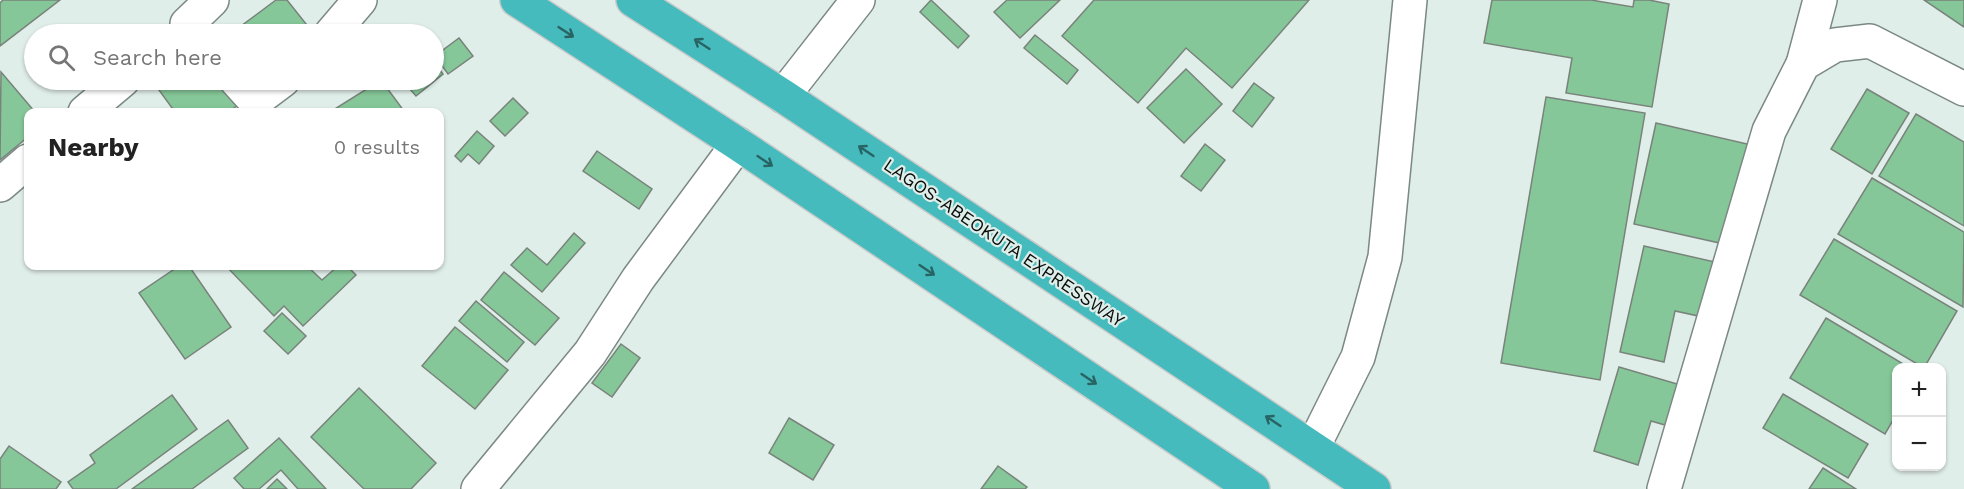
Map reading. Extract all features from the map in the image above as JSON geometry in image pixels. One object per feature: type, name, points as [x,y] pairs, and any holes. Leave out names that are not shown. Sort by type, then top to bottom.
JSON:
[{"type":"highway","points":[[517,0],[738,144],[1245,487]]},
{"type":"highway","name":"LAGOS-ABEOKUTA EXPRESSWAY","points":[[633,0],[783,96],[1374,489]]},
{"type":"street","points":[[192,24],[212,0]]},
{"type":"street","points":[[340,24],[360,0]]},
{"type":"street","points":[[783,96],[858,0]]},
{"type":"street","points":[[1313,447],[1358,357],[1385,256],[1410,0]]},
{"type":"street","points":[[1664,489],[1769,131],[1803,64],[1820,0]]},
{"type":"street","points":[[1803,64],[1835,45],[1870,41],[1964,89]]},
{"type":"street","points":[[90,108],[111,90]]},
{"type":"street","points":[[245,90],[255,101],[270,90]]},
{"type":"street","points":[[478,489],[590,353],[638,279],[738,144]]},
{"type":"street","points":[[0,185],[24,164]]},
{"type":"building","points":[[3,0],[60,0],[29,24],[24,24],[24,28],[0,46],[0,3]]},
{"type":"building","points":[[276,0],[287,0],[306,24],[244,24]]},
{"type":"building","points":[[931,0],[969,36],[958,48],[920,12]]},
{"type":"building","points":[[1007,0],[1060,0],[1020,38],[994,12]]},
{"type":"building","points":[[1094,0],[1309,0],[1232,88],[1186,48],[1138,103],[1062,36]]},
{"type":"building","points":[[1492,0],[1591,0],[1633,7],[1634,0],[1669,4],[1652,107],[1566,93],[1572,58],[1484,43]]},
{"type":"building","points":[[1924,0],[1964,0],[1964,27]]},
{"type":"building","points":[[1035,35],[1078,70],[1067,84],[1024,48]]},
{"type":"building","points":[[459,38],[473,56],[448,74],[444,68],[444,49]]},
{"type":"building","points":[[1186,69],[1222,104],[1184,143],[1147,108]]},
{"type":"building","points":[[1,72],[32,108],[24,108],[24,140],[0,160]]},
{"type":"building","points":[[1254,83],[1274,98],[1252,127],[1233,111]]},
{"type":"building","points":[[1867,89],[1909,113],[1872,174],[1831,149]]},
{"type":"building","points":[[86,90],[104,90],[93,99]]},
{"type":"building","points":[[159,90],[227,90],[238,105],[234,108],[172,108]]},
{"type":"building","points":[[365,90],[388,90],[402,108],[336,108]]},
{"type":"building","points":[[411,90],[423,90],[416,96]]},
{"type":"building","points":[[1546,97],[1645,113],[1600,380],[1501,363]]},
{"type":"building","points":[[513,98],[528,113],[505,136],[490,121]]},
{"type":"building","points":[[1916,114],[1964,142],[1964,226],[1879,176]]},
{"type":"building","points":[[1656,123],[1756,146],[1733,246],[1634,224]]},
{"type":"building","points":[[477,131],[494,146],[479,164],[468,154],[461,162],[455,156]]},
{"type":"building","points":[[1205,144],[1225,160],[1201,191],[1181,176]]},
{"type":"building","points":[[597,151],[652,189],[639,209],[583,171]]},
{"type":"building","points":[[1872,178],[1964,232],[1963,307],[1838,234]]},
{"type":"building","points":[[574,233],[585,243],[542,292],[511,265],[527,248],[547,265]]},
{"type":"building","points":[[1834,239],[1957,311],[1927,363],[1916,363],[1800,295]]},
{"type":"building","points":[[1644,246],[1715,262],[1703,317],[1675,311],[1664,362],[1620,352]]},
{"type":"building","points":[[173,270],[192,270],[231,327],[185,359],[139,293]]},
{"type":"building","points":[[230,270],[311,270],[322,280],[333,270],[351,270],[356,275],[303,326],[284,306],[274,316]]},
{"type":"building","points":[[504,272],[559,318],[535,345],[481,300]]},
{"type":"building","points":[[476,301],[524,342],[507,362],[459,321]]},
{"type":"building","points":[[282,313],[306,336],[288,354],[264,331]]},
{"type":"building","points":[[1826,318],[1902,363],[1892,363],[1892,422],[1885,434],[1790,378]]},
{"type":"building","points":[[455,327],[508,370],[475,409],[422,366]]},
{"type":"building","points":[[621,344],[640,358],[612,397],[592,383]]},
{"type":"building","points":[[1619,367],[1684,386],[1672,427],[1651,421],[1638,465],[1594,451]]},
{"type":"building","points":[[359,388],[436,463],[411,489],[364,489],[311,437]]},
{"type":"building","points":[[1783,394],[1868,444],[1848,478],[1763,428]]},
{"type":"building","points":[[172,395],[197,429],[116,489],[73,489],[68,482],[95,463],[90,455]]},
{"type":"building","points":[[789,418],[834,445],[813,480],[769,453]]},
{"type":"building","points":[[228,420],[248,448],[192,489],[132,489]]},
{"type":"building","points":[[279,438],[326,489],[298,489],[281,470],[259,489],[244,489],[234,478]]},
{"type":"building","points":[[9,446],[61,482],[56,489],[0,489],[0,459]]},
{"type":"building","points":[[998,466],[1027,487],[1025,489],[981,489]]},
{"type":"building","points":[[1823,468],[1856,489],[1809,489]]},
{"type":"building","points":[[277,479],[287,489],[267,489]]}]
